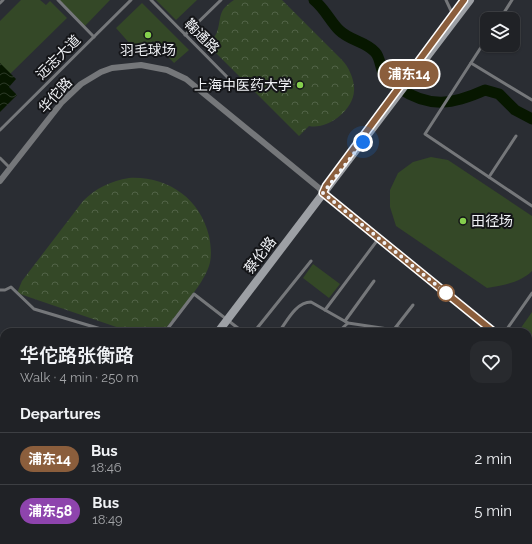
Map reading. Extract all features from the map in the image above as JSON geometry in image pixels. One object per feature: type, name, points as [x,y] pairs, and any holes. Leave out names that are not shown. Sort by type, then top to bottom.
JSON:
[{"type":"street","name":"蔡伦路","points":[[407,80],[464,0]]},
{"type":"street","name":"蔡伦路","points":[[221,328],[407,80],[470,0]]},
{"type":"street","name":"华佗路","points":[[0,181],[62,102],[81,84],[101,72],[112,68],[141,65],[167,70],[186,79],[319,188],[323,193]]},
{"type":"street","name":"华佗路","points":[[0,187],[65,104],[83,87],[102,76],[114,72],[141,69],[166,74],[190,87],[489,328]]},
{"type":"lane","points":[[0,3],[3,0]]},
{"type":"lane","points":[[58,0],[94,37]]},
{"type":"lane","name":"远志大道","points":[[0,130],[131,0]]},
{"type":"lane","name":"鞠通路","points":[[151,0],[238,88]]},
{"type":"lane","points":[[185,34],[221,0]]},
{"type":"lane","points":[[446,0],[453,14]]},
{"type":"lane","points":[[504,12],[512,0]]},
{"type":"lane","points":[[480,49],[425,134],[532,206]]},
{"type":"lane","points":[[471,63],[532,100]]},
{"type":"lane","points":[[489,177],[516,136]]},
{"type":"lane","points":[[0,158],[10,168]]},
{"type":"lane","points":[[326,310],[379,238]]},
{"type":"lane","points":[[257,328],[311,261]]},
{"type":"lane","points":[[341,328],[374,281]]},
{"type":"lane","points":[[0,290],[5,290],[11,287],[34,309],[98,328]]},
{"type":"lane","points":[[508,328],[532,293]]},
{"type":"lane","points":[[168,328],[194,294],[238,328]]},
{"type":"lane","points":[[282,328],[302,304],[312,302],[346,322],[382,328]]},
{"type":"lane","points":[[396,328],[413,305]]},
{"type":"green space","points":[[21,0],[40,0],[46,5],[50,1],[67,18],[10,74],[0,64],[0,21]]},
{"type":"green space","points":[[58,0],[110,0],[84,27]]},
{"type":"green space","points":[[156,0],[197,0],[176,20]]},
{"type":"green space","points":[[234,0],[282,0],[342,60],[351,74],[354,83],[354,91],[353,98],[349,105],[338,118],[323,125],[309,126],[299,136],[208,45],[216,34],[222,11]]},
{"type":"green space","name":"羽毛球场","points":[[142,3],[189,50],[174,63],[153,41],[139,54],[116,28]]},
{"type":"green space","name":"田径场","points":[[431,157],[448,160],[532,216],[532,271],[517,281],[487,288],[396,226],[390,207],[390,190],[398,173],[413,162]]},
{"type":"green space","points":[[129,178],[143,178],[169,185],[190,200],[205,223],[211,248],[211,259],[209,266],[201,283],[166,328],[119,328],[17,293],[22,281],[83,201],[93,192],[116,181]]},
{"type":"green space","points":[[313,264],[340,284],[329,298],[303,278]]},
{"type":"green space","points":[[532,312],[532,328],[521,328]]},
{"type":"water","points":[[0,63],[16,79],[9,87],[17,95],[0,112]]},
{"type":"waterway","points":[[314,0],[343,34],[371,48],[378,57],[386,79],[410,95],[432,102],[442,102],[463,99],[485,90],[499,94],[515,110],[532,119]]},
{"type":"bus line","name":"浦东14","points":[[464,0],[326,186],[323,193],[489,328]]},
{"type":"place","name":"羽毛球场","points":[[148,35]]},
{"type":"place","name":"上海中医药大学","points":[[300,85]]},
{"type":"place","name":"田径场","points":[[463,221]]},
{"type":"route","points":[[363,142],[328,189],[323,193],[447,294],[446,293]]}]
